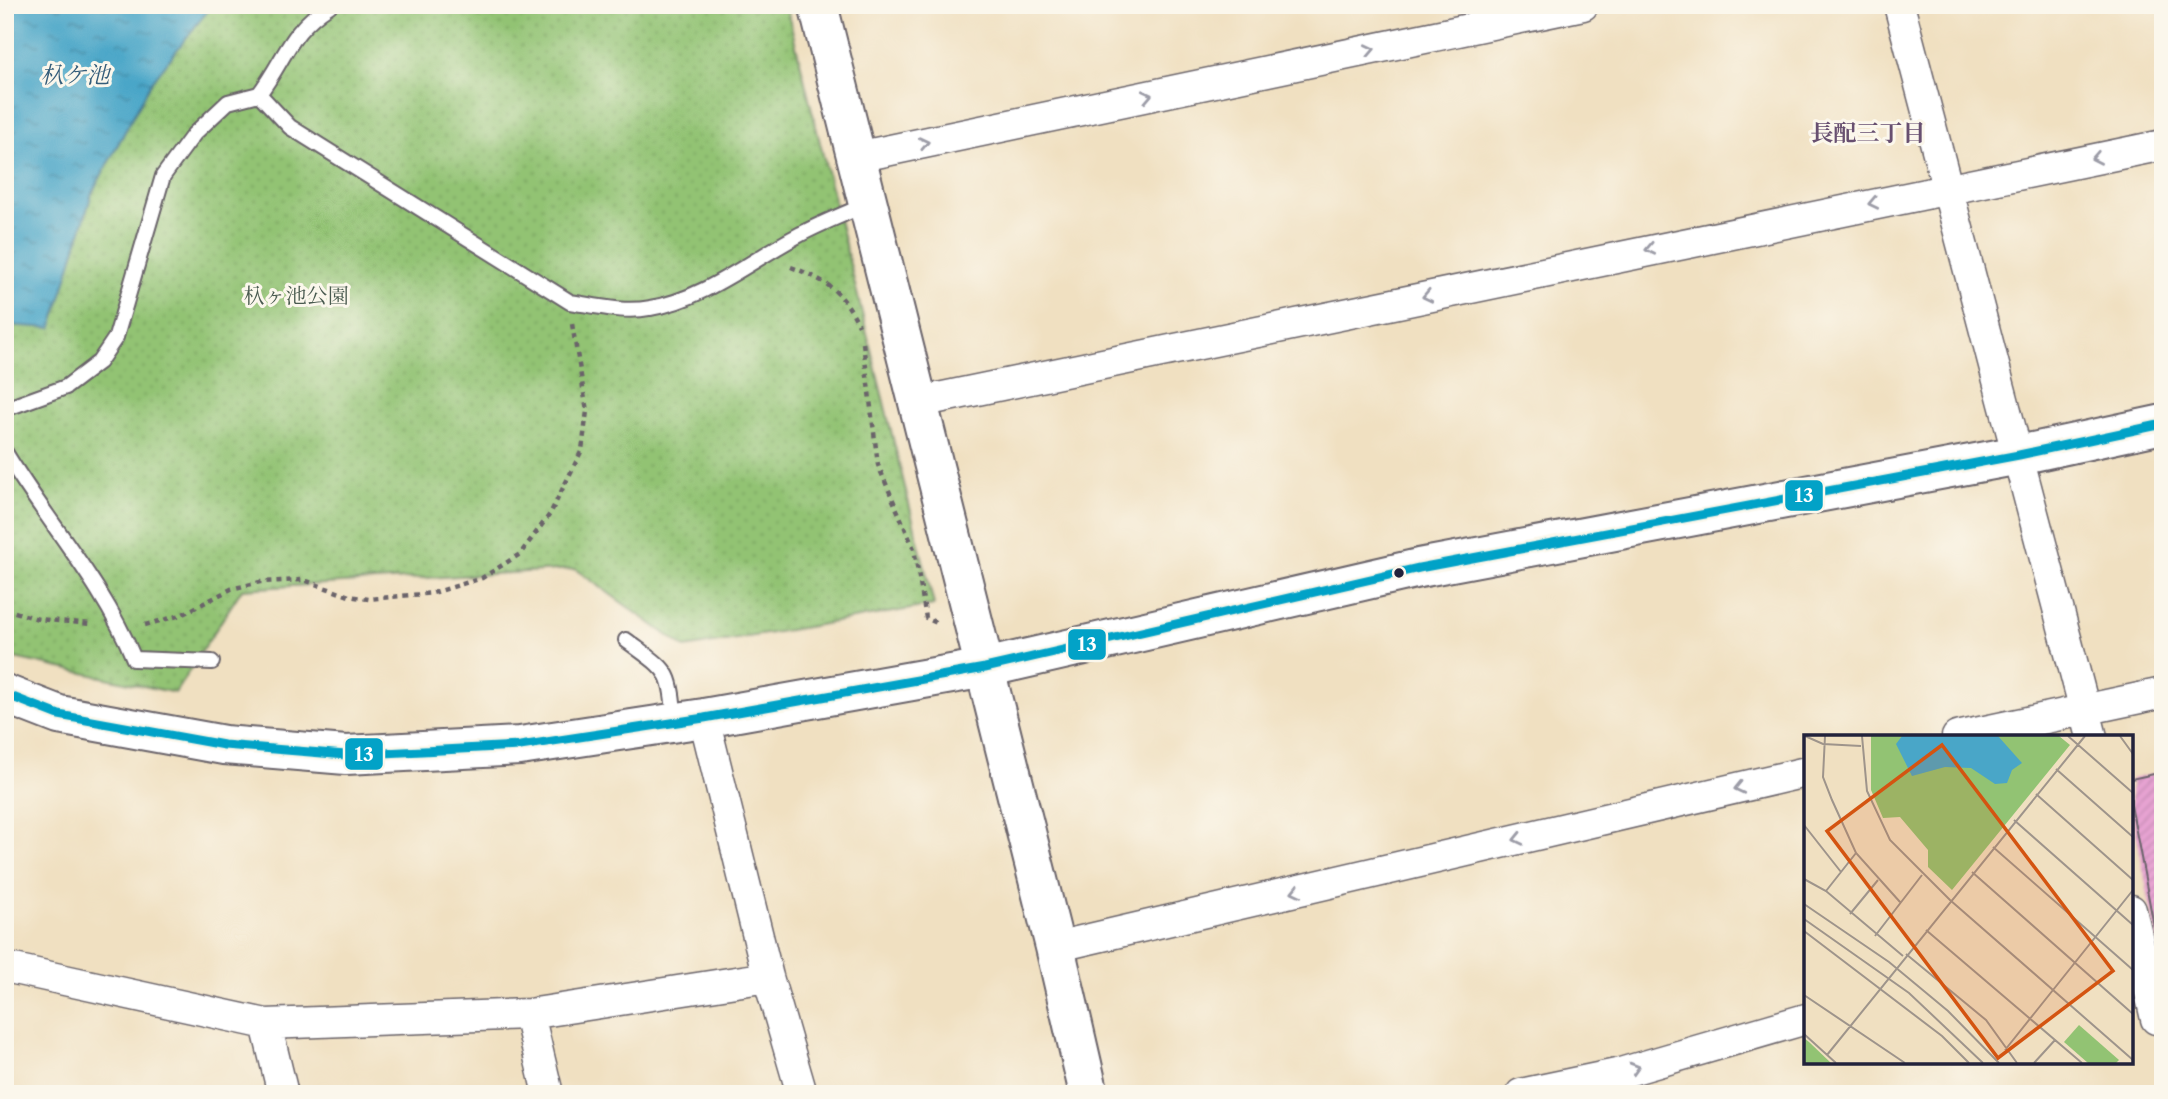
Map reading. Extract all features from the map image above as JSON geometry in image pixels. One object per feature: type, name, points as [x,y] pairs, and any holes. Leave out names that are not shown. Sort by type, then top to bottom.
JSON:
[{"type":"street","points":[[818,5],[1055,947],[1089,1094]]},
{"type":"street","points":[[858,157],[1583,5]]},
{"type":"street","points":[[1899,5],[2092,735]]},
{"type":"street","points":[[919,402],[1948,187],[2163,145]]},
{"type":"street","points":[[5,694],[60,715],[224,745],[345,755],[520,746],[690,720],[985,668],[1419,568],[2019,455],[2163,424]]},
{"type":"street","points":[[1966,735],[2085,707],[2163,693]]},
{"type":"street","points":[[690,720],[802,1094]]},
{"type":"street","points":[[1055,947],[1804,772]]},
{"type":"street","points":[[2133,921],[2150,1019]]},
{"type":"street","points":[[5,967],[266,1024],[529,1014],[768,977]]},
{"type":"street","points":[[529,1014],[548,1094]]},
{"type":"street","points":[[1521,1094],[1617,1074],[1804,1020]]},
{"type":"street","points":[[266,1024],[283,1094]]},
{"type":"lane","points":[[5,409],[66,387],[99,362],[116,337],[163,176],[194,134],[228,102],[246,95],[260,94],[276,72],[289,41],[310,17],[330,5]]},
{"type":"lane","points":[[260,94],[290,127],[570,302],[614,309],[649,309],[672,303],[764,257],[798,235],[869,203]]},
{"type":"lane","points":[[5,452],[120,624],[134,659],[212,662]]},
{"type":"lane","points":[[626,640],[665,669],[690,720]]},
{"type":"path","points":[[764,257],[825,280],[849,306],[862,332],[878,465],[914,549],[926,618],[941,625]]},
{"type":"path","points":[[5,609],[38,619],[75,624],[148,625],[181,615],[231,589],[260,582],[304,580],[369,600],[433,593],[482,578],[520,554],[550,513],[582,450],[587,411],[572,335],[570,302]]},
{"type":"green space","name":"杁ヶ池公園","points":[[5,5],[786,5],[934,605],[685,648],[575,569],[242,589],[175,693],[5,656]]},
{"type":"water","name":"杁ケ池","points":[[5,5],[212,5],[151,83],[92,193],[52,328],[5,325]]},
{"type":"building","points":[[2163,772],[2163,963],[2133,816],[2133,779]]},
{"type":"transit line","name":"13","points":[[5,694],[59,715],[224,745],[346,755],[520,746],[704,718],[985,668],[1419,568],[2019,455],[2163,424]]},
{"type":"district","name":"長配三丁目","points":[[1868,133]]}]
